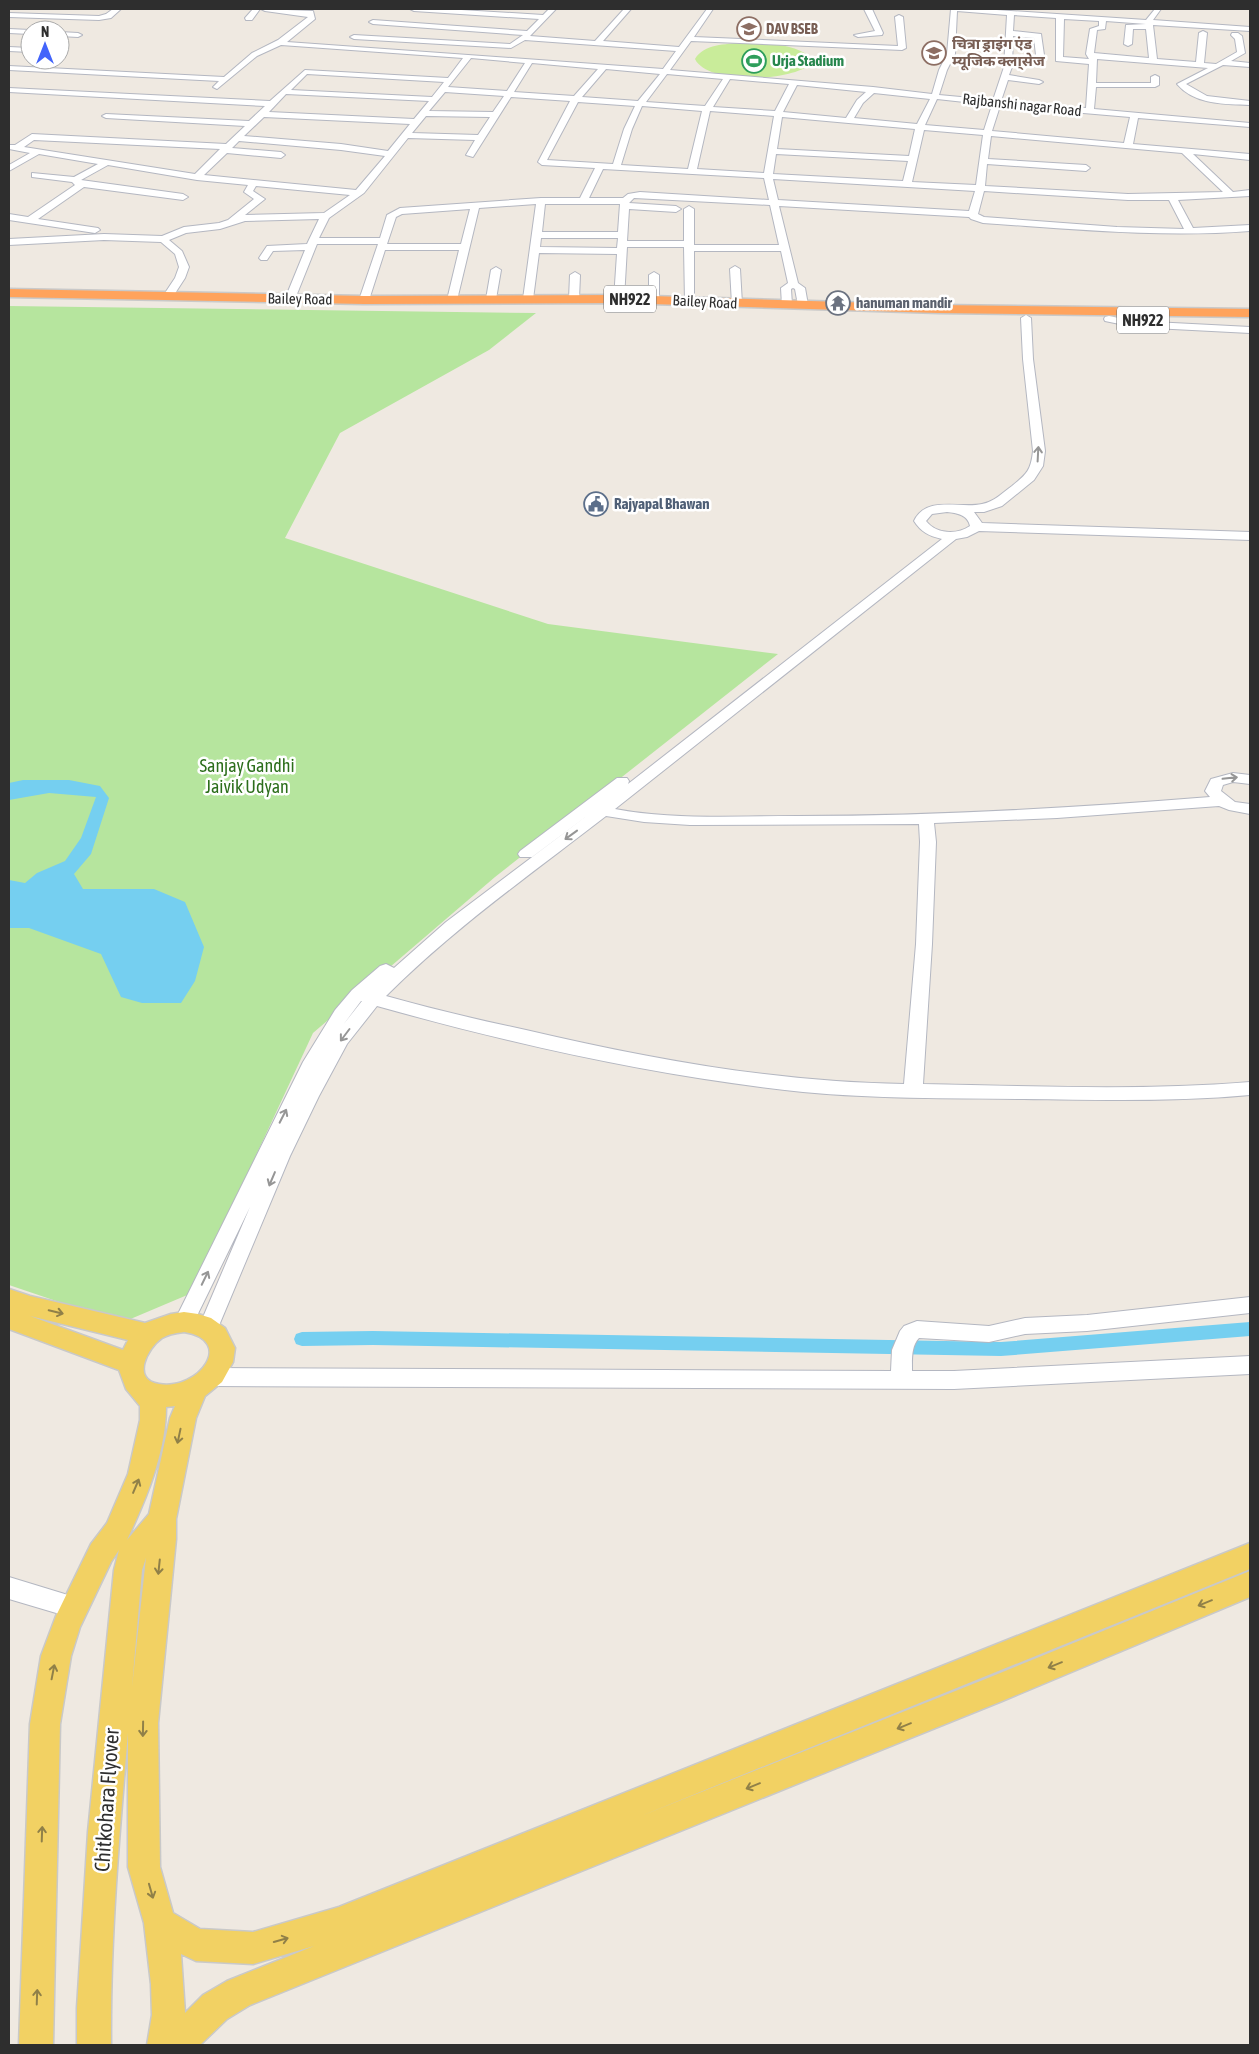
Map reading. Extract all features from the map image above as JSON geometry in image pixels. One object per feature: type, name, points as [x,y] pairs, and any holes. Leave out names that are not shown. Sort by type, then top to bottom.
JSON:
[{"type":"highway","name":"Bailey Road","points":[[9,293],[364,300],[689,300],[733,304],[787,305],[799,294],[898,308],[1250,313]]},
{"type":"highway","name":"Bailey Road","points":[[9,298],[1109,319],[1250,325]]},
{"type":"highway","points":[[459,300],[591,302],[598,304],[594,306],[546,308]]},
{"type":"highway","points":[[716,311],[628,305],[638,303],[733,304]]},
{"type":"main road","points":[[9,1299],[148,1334]]},
{"type":"main road","points":[[9,1319],[130,1363]]},
{"type":"main road","points":[[125,1552],[153,1420],[153,1403],[133,1381],[129,1368],[130,1363],[139,1341],[148,1334],[167,1324],[184,1322],[201,1325],[214,1333],[222,1346],[221,1361],[183,1418],[162,1519],[162,1539],[143,1723],[144,1867],[160,1923],[170,1990],[164,2045]]},
{"type":"main road","points":[[144,1391],[159,1397],[177,1396],[204,1384]]},
{"type":"main road","points":[[36,2045],[45,1724],[56,1656],[74,1607],[101,1553],[125,1552],[162,1519]]},
{"type":"main road","name":"Chitkohara Flyover","points":[[94,2045],[94,2008],[104,1832],[125,1552]]},
{"type":"main road","points":[[160,1923],[196,1945],[253,1948],[339,1923],[1250,1556]]},
{"type":"main road","points":[[176,2045],[215,2007],[239,1993],[992,1691],[1250,1584]]},
{"type":"street","points":[[9,15],[99,18],[108,16],[117,9]]},
{"type":"street","points":[[250,18],[256,9]]},
{"type":"street","points":[[204,100],[252,56],[267,46],[281,42],[312,17],[312,11],[265,9]]},
{"type":"street","points":[[414,9],[544,17]]},
{"type":"street","points":[[354,37],[511,46],[526,35],[553,9]]},
{"type":"street","points":[[597,43],[628,9]]},
{"type":"street","points":[[616,167],[628,129],[639,105],[710,9]]},
{"type":"street","points":[[858,35],[879,33],[868,9]]},
{"type":"street","points":[[907,184],[920,127],[935,96],[943,70],[951,54],[954,9],[1001,10],[1011,14],[1038,12],[1060,17],[1103,19],[1193,29],[1249,31]]},
{"type":"street","points":[[1079,17],[1081,9]]},
{"type":"street","points":[[1090,112],[1091,85],[1094,77],[1093,59],[1090,54],[1092,37],[1094,29],[1102,27],[1103,19],[1109,9]]},
{"type":"street","points":[[1153,60],[1149,24],[1158,9]]},
{"type":"street","points":[[973,214],[980,188],[987,133],[1008,67],[1011,14]]},
{"type":"street","points":[[340,49],[380,15]]},
{"type":"street","points":[[689,39],[903,48],[899,17]]},
{"type":"street","points":[[1060,17],[1059,59],[1153,60],[1219,65],[1250,65]]},
{"type":"street","points":[[1200,64],[1207,17]]},
{"type":"street","points":[[1128,44],[1129,27],[1149,24],[1179,21],[1204,29],[1235,35],[1249,31]]},
{"type":"street","points":[[373,22],[680,49]]},
{"type":"street","points":[[9,41],[20,33]]},
{"type":"street","points":[[1010,33],[1038,36],[1040,55]]},
{"type":"street","points":[[70,35],[78,35]]},
{"type":"street","points":[[1235,35],[1239,38],[1241,53],[1204,74],[1181,84],[1207,100],[1250,103]]},
{"type":"street","name":"Rajbanshi nagar Road","points":[[281,42],[323,50],[340,49],[468,56],[794,82],[996,103],[1047,112],[1090,112],[1250,125]]},
{"type":"street","points":[[891,48],[893,58]]},
{"type":"street","points":[[290,299],[312,244],[326,216],[359,193],[468,56]]},
{"type":"street","points":[[470,155],[530,61]]},
{"type":"street","points":[[197,177],[305,72],[304,69],[310,64]]},
{"type":"street","points":[[1219,65],[1250,70]]},
{"type":"street","points":[[9,68],[226,79]]},
{"type":"street","points":[[603,68],[574,101],[542,162],[980,188],[1087,168],[1128,146],[1250,157]]},
{"type":"street","points":[[305,72],[449,80]]},
{"type":"street","points":[[1186,72],[1222,75]]},
{"type":"street","points":[[81,93],[105,73]]},
{"type":"street","points":[[1005,76],[1039,82]]},
{"type":"street","points":[[1091,85],[1125,80],[1155,84],[1155,77]]},
{"type":"street","points":[[692,172],[707,110],[727,78]]},
{"type":"street","points":[[794,82],[778,114],[768,176],[784,248],[799,294]]},
{"type":"street","points":[[1184,87],[1202,88]]},
{"type":"street","points":[[442,89],[574,101],[778,114],[987,133],[1039,135],[1087,168]]},
{"type":"street","points":[[848,121],[860,102],[874,89]]},
{"type":"street","points":[[9,90],[273,104]]},
{"type":"street","points":[[284,92],[434,99]]},
{"type":"street","points":[[423,113],[497,115]]},
{"type":"street","points":[[262,114],[416,122]]},
{"type":"street","points":[[1128,146],[1134,115]]},
{"type":"street","points":[[106,116],[252,124]]},
{"type":"street","points":[[1084,131],[1087,168]]},
{"type":"street","points":[[405,135],[481,138]]},
{"type":"street","points":[[13,147],[32,137],[226,149],[281,155]]},
{"type":"street","points":[[238,138],[341,147],[391,154]]},
{"type":"street","points":[[13,147],[197,177],[359,193]]},
{"type":"street","points":[[9,168],[39,151]]},
{"type":"street","points":[[773,151],[913,159]]},
{"type":"street","points":[[1184,151],[1231,195]]},
{"type":"street","points":[[983,161],[1087,168],[1172,197],[1231,195],[1250,192]]},
{"type":"street","points":[[30,219],[78,182],[108,162]]},
{"type":"street","points":[[583,201],[600,166]]},
{"type":"street","points":[[35,175],[183,197]]},
{"type":"street","points":[[232,221],[260,199],[248,192],[254,183]]},
{"type":"street","points":[[619,299],[625,203],[631,196],[640,195],[774,206],[973,214],[974,217],[983,220],[1143,231],[1190,232],[1250,228]]},
{"type":"street","points":[[1172,197],[1190,232]]},
{"type":"street","points":[[364,300],[394,212],[474,205],[583,201],[625,203],[631,207],[693,209],[689,246],[689,300]]},
{"type":"street","points":[[528,299],[541,202]]},
{"type":"street","points":[[459,300],[465,247],[474,205]]},
{"type":"street","points":[[719,210],[774,206]]},
{"type":"street","points":[[9,216],[94,230],[100,232],[104,237]]},
{"type":"street","points":[[9,242],[104,237],[163,239],[184,230],[220,226],[232,221],[251,218],[326,216]]},
{"type":"street","points":[[536,235],[622,243],[784,248]]},
{"type":"street","points":[[163,239],[179,253],[184,267],[180,278],[168,296]]},
{"type":"street","points":[[534,250],[622,243]]},
{"type":"street","points":[[264,258],[270,248],[312,244],[465,247]]},
{"type":"street","points":[[733,304],[735,269]]},
{"type":"street","points":[[491,299],[496,270]]},
{"type":"street","points":[[574,299],[575,275]]},
{"type":"street","points":[[654,275],[654,300]]},
{"type":"street","points":[[787,305],[786,288],[799,294]]},
{"type":"street","points":[[1123,311],[1144,315],[1250,319]]},
{"type":"street","points":[[1031,318],[1049,452],[1047,468],[1039,480],[989,521],[976,525],[966,534],[954,536],[929,531],[922,526],[920,521],[922,516],[937,509],[984,508],[998,503],[1030,477],[1037,466],[1039,451],[1028,359],[1031,318]]},
{"type":"street","points":[[1109,319],[1134,324],[1250,330]]},
{"type":"street","points":[[958,510],[971,515],[976,525]]},
{"type":"street","points":[[976,525],[1250,536]]},
{"type":"street","points":[[184,1322],[283,1116],[309,1066],[341,1014],[938,533]]},
{"type":"street","points":[[601,805],[694,738],[954,536]]},
{"type":"street","points":[[1217,796],[1216,782],[1222,779],[1237,777],[1250,780]]},
{"type":"street","points":[[601,805],[683,812],[921,813],[1217,796],[1244,809],[1250,821]]},
{"type":"street","points":[[601,805],[626,815],[686,820],[926,820],[1074,813],[1217,796]]},
{"type":"street","points":[[913,1091],[924,944],[928,842],[926,820]]},
{"type":"street","points":[[384,980],[420,1012]]},
{"type":"street","points":[[365,996],[420,1012],[609,1056],[686,1070],[802,1085],[864,1090],[1123,1094],[1197,1093],[1250,1089]]},
{"type":"street","points":[[208,1329],[282,1156],[310,1096],[340,1041],[362,1013],[365,996]]},
{"type":"street","points":[[341,1014],[420,1012]]},
{"type":"street","points":[[901,1379],[904,1347],[910,1332],[917,1329],[989,1334],[1025,1326],[1088,1323],[1250,1304]]},
{"type":"street","points":[[204,1384],[1009,1378],[1250,1365]]},
{"type":"street","points":[[9,1588],[74,1607]]},
{"type":"green space","name":"Urja Stadium","points":[[741,43],[787,46],[812,58],[812,63],[787,74],[751,78],[732,77],[716,73],[703,67],[695,59],[704,50],[722,45]]},
{"type":"green space","name":"Sanjay Gandhi Jaivik Udyan","points":[[9,306],[536,313],[489,350],[340,433],[285,538],[548,624],[778,654],[495,877],[313,1033],[192,1293],[121,1323],[9,1285]]},
{"type":"water","points":[[23,780],[69,780],[100,786],[109,798],[91,854],[74,874],[83,889],[154,889],[185,902],[204,947],[195,981],[181,1003],[142,1003],[121,997],[101,954],[29,928],[9,928],[9,880],[25,883],[37,873],[65,861],[81,838],[96,797],[49,793],[9,800],[9,783]]},
{"type":"waterway","points":[[302,1339],[373,1338],[1001,1349],[1250,1329]]},
{"type":"place","name":"DAV BSEB","points":[[749,29]]},
{"type":"place","name":"चित्रा ड्राइंग एंड म्यूजिक क्ला्सेज","points":[[934,53]]},
{"type":"place","name":"Urja Stadium","points":[[754,61]]},
{"type":"place","name":"hanuman mandir","points":[[838,303]]},
{"type":"place","name":"Rajyapal Bhawan","points":[[596,504]]}]
